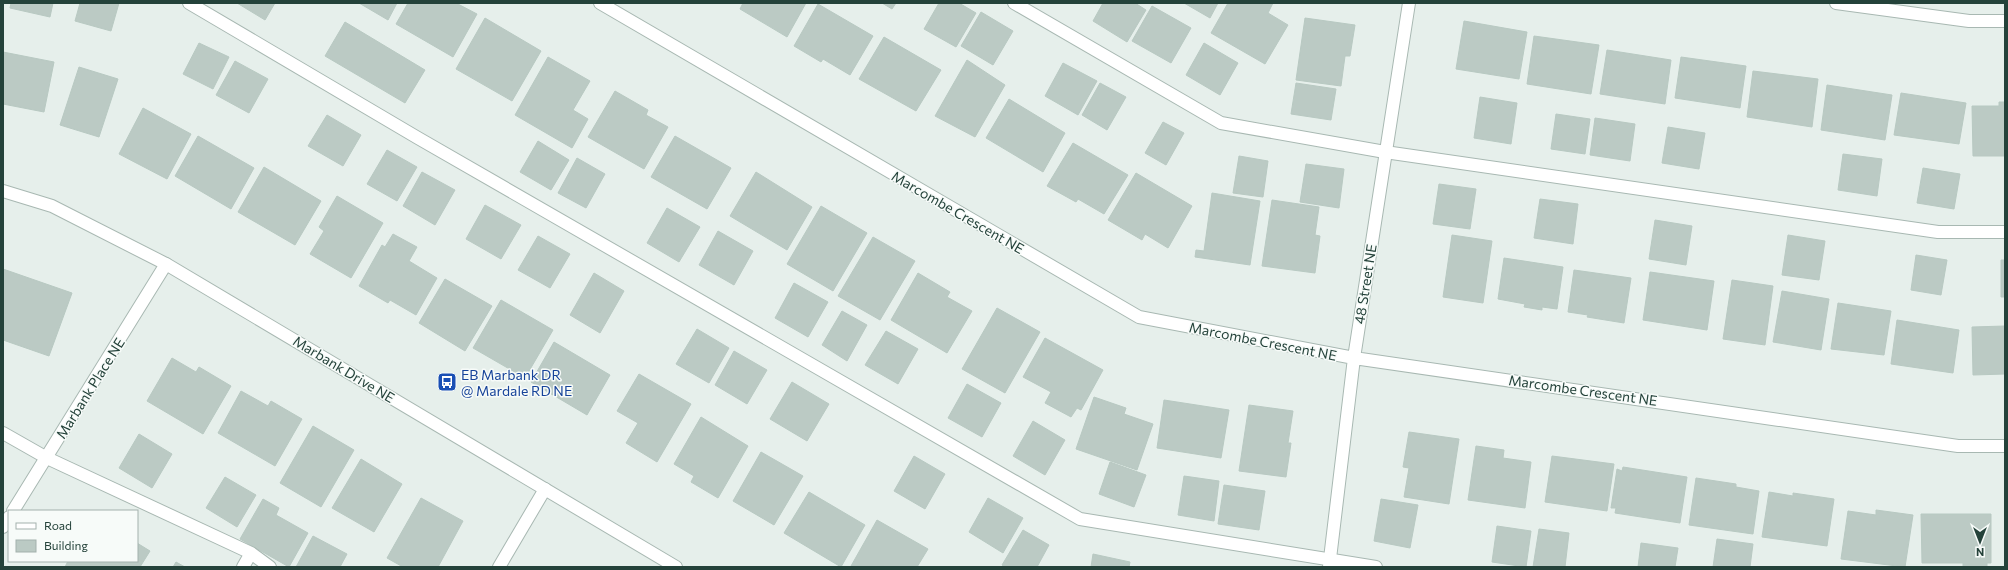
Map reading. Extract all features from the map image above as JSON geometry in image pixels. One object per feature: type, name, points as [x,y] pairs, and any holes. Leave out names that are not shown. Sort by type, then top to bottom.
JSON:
[{"type":"street","points":[[189,3],[431,146],[1080,519],[1329,563],[1376,567]]},
{"type":"street","name":"Marcombe Crescent NE","points":[[600,3],[1139,317],[1354,358],[1958,446],[2005,446]]},
{"type":"street","points":[[1014,3],[1221,123],[1385,152],[1938,232],[2005,232]]},
{"type":"street","name":"48 Street NE","points":[[1329,563],[1354,358],[1409,3]]},
{"type":"street","points":[[1836,3],[1969,21],[2005,21]]},
{"type":"street","name":"Marbank Drive NE","points":[[3,190],[52,206],[166,264],[676,567]]},
{"type":"street","name":"Marbank Place NE","points":[[14,510],[166,264]]},
{"type":"street","points":[[3,433],[47,458],[251,553],[270,567]]},
{"type":"street","points":[[499,567],[545,489]]},
{"type":"street","points":[[243,567],[251,553]]},
{"type":"building","points":[[11,3],[53,3],[50,17],[10,8]]},
{"type":"building","points":[[80,3],[119,3],[111,31],[75,21]]},
{"type":"building","points":[[237,3],[275,3],[265,20]]},
{"type":"building","points":[[359,3],[397,3],[388,20]]},
{"type":"building","points":[[408,3],[456,3],[477,14],[453,57],[396,24]]},
{"type":"building","points":[[743,3],[806,3],[787,37],[740,9]]},
{"type":"building","points":[[882,3],[896,3],[892,9]]},
{"type":"building","points":[[939,3],[959,3],[976,13],[956,47],[924,29]]},
{"type":"building","points":[[1103,3],[1135,3],[1146,10],[1127,42],[1093,21]]},
{"type":"building","points":[[1184,3],[1218,3],[1210,18]]},
{"type":"building","points":[[1228,3],[1273,3],[1268,13],[1288,25],[1265,64],[1211,33]]},
{"type":"building","points":[[818,4],[873,36],[850,75],[823,59],[821,62],[794,46]]},
{"type":"building","points":[[1152,6],[1191,28],[1171,63],[1132,41]]},
{"type":"building","points":[[981,12],[1013,31],[993,65],[961,46]]},
{"type":"building","points":[[485,18],[541,51],[512,101],[456,69]]},
{"type":"building","points":[[1305,18],[1355,25],[1350,56],[1345,56],[1341,86],[1296,80]]},
{"type":"building","points":[[1464,21],[1527,32],[1519,79],[1456,69]]},
{"type":"building","points":[[345,22],[425,70],[405,103],[325,56]]},
{"type":"building","points":[[1534,36],[1599,45],[1591,94],[1527,84]]},
{"type":"building","points":[[884,37],[941,70],[916,111],[859,79]]},
{"type":"building","points":[[199,43],[229,57],[213,89],[183,74]]},
{"type":"building","points":[[1204,43],[1238,63],[1220,95],[1186,75]]},
{"type":"building","points":[[1607,50],[1671,60],[1665,104],[1600,94]]},
{"type":"building","points":[[3,52],[54,62],[44,112],[3,104]]},
{"type":"building","points":[[548,57],[590,81],[573,110],[588,119],[572,148],[515,115]]},
{"type":"building","points":[[1681,57],[1746,66],[1740,108],[1675,98]]},
{"type":"building","points":[[967,60],[1005,85],[975,137],[935,116]]},
{"type":"building","points":[[235,61],[268,79],[249,113],[216,95]]},
{"type":"building","points":[[1063,63],[1097,81],[1078,115],[1045,96]]},
{"type":"building","points":[[79,67],[118,79],[99,137],[60,125]]},
{"type":"building","points":[[1753,71],[1818,79],[1812,127],[1747,117]]},
{"type":"building","points":[[1100,83],[1126,97],[1107,130],[1082,115]]},
{"type":"building","points":[[1296,83],[1336,89],[1331,120],[1291,114]]},
{"type":"building","points":[[1827,85],[1892,95],[1885,140],[1821,130]]},
{"type":"building","points":[[615,91],[648,110],[646,115],[668,127],[644,169],[588,137]]},
{"type":"building","points":[[1901,93],[1966,103],[1959,144],[1894,135]]},
{"type":"building","points":[[1480,97],[1517,103],[1511,144],[1474,138]]},
{"type":"building","points":[[1009,99],[1065,133],[1043,172],[986,138]]},
{"type":"building","points":[[1999,102],[2005,102],[2005,156],[1973,156],[1972,106],[1999,106]]},
{"type":"building","points":[[143,108],[191,134],[167,179],[119,154]]},
{"type":"building","points":[[1556,114],[1590,119],[1585,154],[1551,149]]},
{"type":"building","points":[[327,115],[361,135],[343,166],[308,146]]},
{"type":"building","points":[[1595,118],[1635,124],[1630,161],[1590,155]]},
{"type":"building","points":[[1163,122],[1184,133],[1166,165],[1145,153]]},
{"type":"building","points":[[1668,127],[1705,133],[1699,169],[1662,163]]},
{"type":"building","points":[[198,136],[254,168],[231,209],[175,176]]},
{"type":"building","points":[[675,136],[731,168],[707,209],[651,177]]},
{"type":"building","points":[[538,141],[569,160],[551,190],[520,172]]},
{"type":"building","points":[[1073,143],[1128,175],[1104,214],[1078,199],[1076,202],[1047,186]]},
{"type":"building","points":[[387,150],[417,167],[397,201],[367,184]]},
{"type":"building","points":[[1843,154],[1882,159],[1877,196],[1838,190]]},
{"type":"building","points":[[1239,156],[1268,161],[1263,197],[1233,193]]},
{"type":"building","points":[[577,158],[605,174],[586,208],[558,193]]},
{"type":"building","points":[[1306,164],[1344,169],[1339,208],[1300,202]]},
{"type":"building","points":[[264,167],[321,201],[295,245],[238,212]]},
{"type":"building","points":[[1923,168],[1960,174],[1954,209],[1917,203]]},
{"type":"building","points":[[422,172],[455,190],[435,225],[403,206]]},
{"type":"building","points":[[756,172],[812,207],[787,250],[730,216]]},
{"type":"building","points":[[1136,173],[1192,206],[1168,248],[1145,234],[1142,240],[1108,220]]},
{"type":"building","points":[[1439,184],[1476,189],[1470,229],[1433,224]]},
{"type":"building","points":[[1212,193],[1260,201],[1250,265],[1195,257],[1196,250],[1204,251]]},
{"type":"building","points":[[337,196],[383,223],[351,278],[310,254],[324,231],[319,227]]},
{"type":"building","points":[[1540,199],[1578,204],[1573,244],[1534,238]]},
{"type":"building","points":[[1272,200],[1319,207],[1315,235],[1320,236],[1315,273],[1262,266]]},
{"type":"building","points":[[485,205],[521,225],[501,259],[466,239]]},
{"type":"building","points":[[821,206],[867,233],[833,291],[787,264]]},
{"type":"building","points":[[667,208],[700,227],[679,262],[647,243]]},
{"type":"building","points":[[1655,220],[1692,226],[1686,265],[1649,259]]},
{"type":"building","points":[[718,231],[753,251],[734,285],[699,265]]},
{"type":"building","points":[[393,234],[417,247],[409,261],[437,278],[416,315],[390,300],[388,303],[359,286],[382,245],[385,247]]},
{"type":"building","points":[[1452,235],[1492,241],[1483,303],[1443,297]]},
{"type":"building","points":[[1788,235],[1825,241],[1819,280],[1782,275]]},
{"type":"building","points":[[538,236],[570,254],[550,288],[518,270]]},
{"type":"building","points":[[873,237],[915,261],[880,320],[838,296]]},
{"type":"building","points":[[1916,255],[1947,260],[1941,295],[1911,290]]},
{"type":"building","points":[[1504,258],[1563,267],[1557,309],[1542,307],[1542,310],[1524,307],[1525,304],[1498,299]]},
{"type":"building","points":[[2001,260],[2005,260],[2005,297],[2001,297]]},
{"type":"building","points":[[3,269],[72,293],[49,356],[3,340]]},
{"type":"building","points":[[1574,270],[1631,278],[1624,323],[1587,317],[1588,315],[1568,312]]},
{"type":"building","points":[[1650,272],[1714,281],[1707,330],[1643,320]]},
{"type":"building","points":[[594,273],[624,291],[600,333],[570,315]]},
{"type":"building","points":[[918,273],[950,292],[947,297],[972,311],[947,353],[891,320]]},
{"type":"building","points":[[445,279],[492,306],[465,351],[419,323]]},
{"type":"building","points":[[1732,280],[1773,286],[1765,345],[1723,339]]},
{"type":"building","points":[[794,283],[828,302],[808,337],[775,318]]},
{"type":"building","points":[[1782,291],[1829,299],[1821,350],[1773,342]]},
{"type":"building","points":[[501,300],[553,330],[525,378],[473,348]]},
{"type":"building","points":[[1838,303],[1891,311],[1884,355],[1831,349]]},
{"type":"building","points":[[997,308],[1040,332],[1005,393],[962,369]]},
{"type":"building","points":[[842,311],[867,325],[847,361],[822,345]]},
{"type":"building","points":[[1897,320],[1959,330],[1953,373],[1891,364]]},
{"type":"building","points":[[2005,326],[2005,374],[1973,375],[1972,327]]},
{"type":"building","points":[[697,329],[729,348],[709,383],[676,364]]},
{"type":"building","points":[[886,331],[918,349],[898,384],[865,365]]},
{"type":"building","points":[[1045,338],[1103,370],[1081,410],[1077,408],[1071,417],[1045,403],[1051,392],[1023,377]]},
{"type":"building","points":[[554,342],[610,375],[587,415],[531,382]]},
{"type":"building","points":[[734,351],[767,370],[747,404],[715,385]]},
{"type":"building","points":[[172,358],[196,372],[199,367],[231,386],[203,434],[147,401]]},
{"type":"building","points":[[639,374],[691,404],[657,462],[626,443],[638,423],[617,411]]},
{"type":"building","points":[[792,382],[829,404],[807,441],[770,419]]},
{"type":"building","points":[[967,384],[1001,403],[982,437],[948,418]]},
{"type":"building","points":[[241,391],[268,406],[271,401],[302,419],[275,466],[218,433]]},
{"type":"building","points":[[1094,397],[1126,408],[1124,414],[1153,424],[1137,470],[1076,449]]},
{"type":"building","points":[[1164,400],[1229,410],[1221,458],[1157,448]]},
{"type":"building","points":[[1249,405],[1293,411],[1288,443],[1291,443],[1286,477],[1239,471]]},
{"type":"building","points":[[701,417],[748,446],[718,498],[691,482],[694,476],[674,464]]},
{"type":"building","points":[[1033,421],[1065,440],[1045,475],[1013,456]]},
{"type":"building","points":[[313,426],[354,450],[321,507],[280,483]]},
{"type":"building","points":[[1409,432],[1459,439],[1449,504],[1404,497],[1409,468],[1403,467]]},
{"type":"building","points":[[139,434],[172,454],[152,488],[119,468]]},
{"type":"building","points":[[1476,446],[1504,450],[1503,458],[1531,462],[1525,508],[1468,500]]},
{"type":"building","points":[[761,452],[803,476],[774,525],[733,501]]},
{"type":"building","points":[[914,456],[945,474],[925,509],[894,491]]},
{"type":"building","points":[[1552,456],[1614,464],[1607,511],[1545,502]]},
{"type":"building","points":[[361,459],[402,484],[374,532],[332,508]]},
{"type":"building","points":[[1110,462],[1146,475],[1134,507],[1099,494]]},
{"type":"building","points":[[1623,467],[1687,477],[1680,523],[1615,513],[1616,508],[1611,508],[1617,469],[1622,471]]},
{"type":"building","points":[[1184,476],[1219,481],[1214,521],[1178,515]]},
{"type":"building","points":[[225,477],[256,495],[237,527],[206,508]]},
{"type":"building","points":[[1696,478],[1736,484],[1736,487],[1759,491],[1753,534],[1689,525]]},
{"type":"building","points":[[1224,485],[1265,491],[1259,530],[1218,524]]},
{"type":"building","points":[[809,492],[865,525],[841,567],[784,533]]},
{"type":"building","points":[[1769,492],[1793,496],[1793,493],[1834,499],[1827,546],[1762,537]]},
{"type":"building","points":[[421,498],[463,521],[438,567],[403,567],[387,558]]},
{"type":"building","points":[[988,498],[1023,518],[1003,553],[969,532]]},
{"type":"building","points":[[263,499],[279,508],[276,515],[308,533],[289,567],[240,539]]},
{"type":"building","points":[[1381,499],[1418,505],[1410,548],[1374,541]]},
{"type":"building","points":[[1876,510],[1913,515],[1905,567],[1841,559],[1848,511],[1876,515]]},
{"type":"building","points":[[1921,514],[1991,514],[1991,563],[1987,563],[1987,567],[1963,567],[1963,563],[1922,563]]},
{"type":"building","points":[[877,520],[928,549],[917,567],[851,566]]},
{"type":"building","points":[[1497,526],[1531,531],[1526,567],[1492,562]]},
{"type":"building","points":[[1539,529],[1569,533],[1565,567],[1533,567]]},
{"type":"building","points":[[1023,530],[1049,545],[1037,567],[1005,567],[1002,565]]},
{"type":"building","points":[[313,536],[347,554],[340,567],[296,567]]},
{"type":"building","points":[[1717,539],[1753,544],[1750,567],[1713,567]]},
{"type":"building","points":[[1641,543],[1678,548],[1675,567],[1638,567]]},
{"type":"building","points":[[138,544],[150,551],[140,567],[65,567],[68,562],[138,562]]},
{"type":"building","points":[[1093,554],[1130,562],[1129,567],[1091,567]]},
{"type":"building","points":[[176,562],[185,567],[173,567]]},
{"type":"place","name":"EB Marbank DR @ Mardale RD NE","points":[[447,382]]}]
